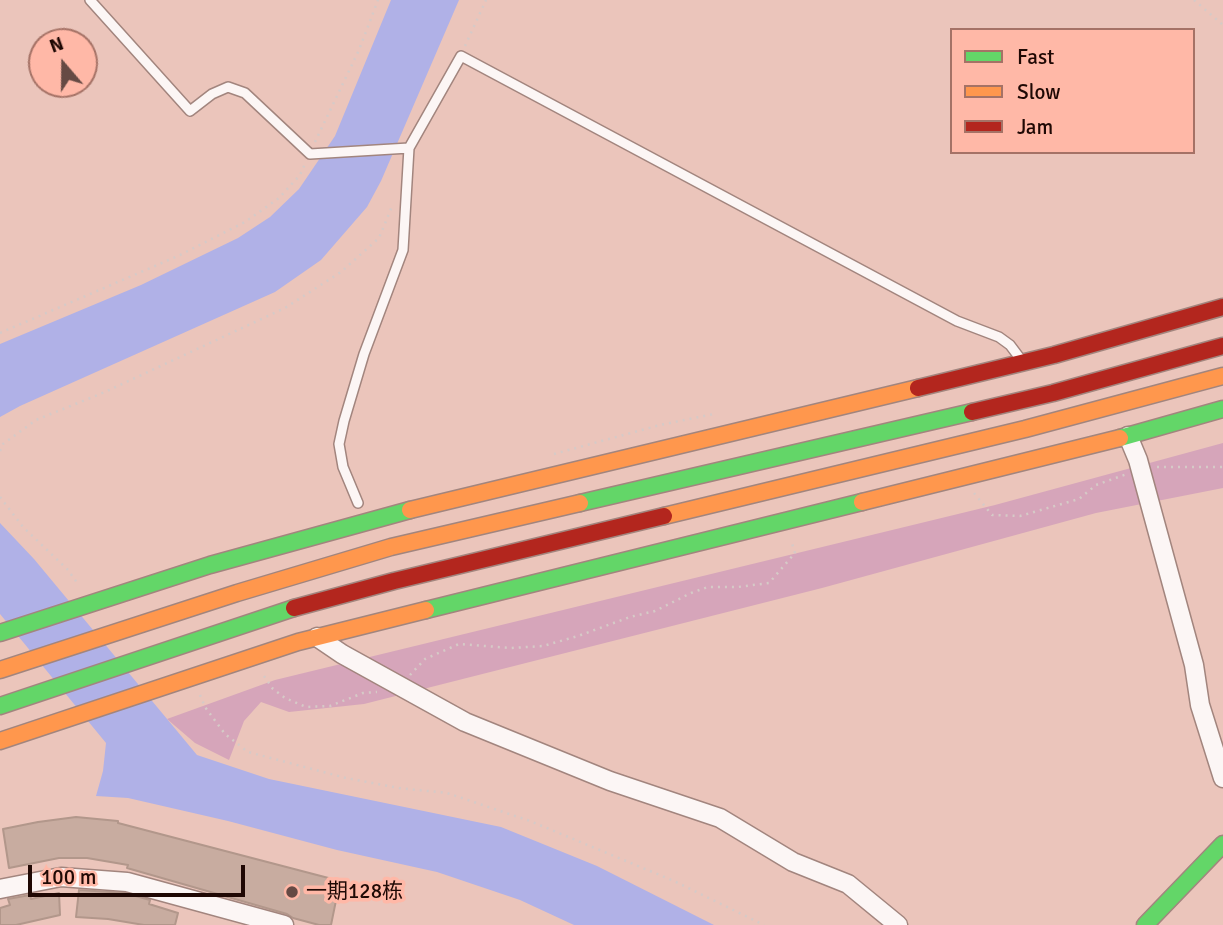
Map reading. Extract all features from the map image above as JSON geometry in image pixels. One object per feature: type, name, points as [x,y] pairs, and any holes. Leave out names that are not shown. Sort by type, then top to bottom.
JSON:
[{"type":"main road","points":[[5,631],[211,565],[366,521],[1023,362],[1223,307]]},
{"type":"main road","points":[[6,668],[391,547],[1053,393],[1223,346]]},
{"type":"main road","points":[[0,708],[124,663],[300,607],[380,585],[1025,429],[1223,376]]},
{"type":"main road","points":[[0,741],[317,636],[1128,436],[1223,409]]},
{"type":"main road","points":[[1145,925],[1223,844]]},
{"type":"street","points":[[1200,416],[1223,425]]},
{"type":"street","points":[[1128,436],[1140,470],[1194,665],[1200,705],[1223,778]]},
{"type":"street","points":[[317,636],[342,654],[465,722],[610,781],[720,818],[793,862],[848,884],[898,925]]},
{"type":"street","points":[[0,890],[61,877],[127,882],[284,925]]},
{"type":"lane","points":[[90,0],[190,111],[212,94],[228,87],[245,93],[314,154],[409,148]]},
{"type":"lane","points":[[358,503],[343,467],[339,444],[364,354],[403,250],[409,148],[461,56],[945,314],[999,337],[1010,345],[1023,362]]},
{"type":"path","points":[[0,333],[178,256],[245,222],[279,198],[300,175],[314,154],[378,0]]},
{"type":"path","points":[[461,56],[486,0]]},
{"type":"path","points":[[1194,0],[1223,25]]},
{"type":"path","points":[[0,451],[3,444],[36,420],[117,386],[285,308],[308,294],[341,272],[379,238],[394,202]]},
{"type":"path","points":[[544,457],[660,425],[714,414]]},
{"type":"path","points":[[960,478],[992,515],[1020,516],[1079,499],[1096,485],[1140,470],[1164,467],[1223,467]]},
{"type":"path","points":[[0,497],[23,527],[68,570],[78,584]]},
{"type":"path","points":[[264,676],[273,689],[285,698],[306,707],[330,706],[363,693],[388,691],[412,674],[425,659],[459,644],[512,648],[543,646],[655,611],[708,587],[769,583],[795,554],[791,540]]},
{"type":"path","points":[[190,677],[205,707],[225,734],[248,752],[346,778],[399,788],[447,793],[530,821],[674,881],[764,925]]},
{"type":"shaded area","points":[[1223,443],[1223,488],[1096,513],[822,588],[364,704],[289,712],[261,702],[244,721],[229,760],[195,743],[167,719],[275,680],[995,505]]},
{"type":"water","points":[[391,0],[459,0],[381,181],[367,207],[321,260],[275,292],[0,417],[0,344],[141,285],[238,238],[270,217],[299,189],[335,136]]},
{"type":"water","points":[[0,523],[34,559],[197,755],[269,779],[501,827],[597,866],[714,925],[574,925],[520,900],[437,872],[128,798],[96,796],[103,771],[106,743],[0,614]]},
{"type":"building","points":[[76,817],[118,821],[340,881],[331,925],[319,925],[293,918],[127,868],[128,865],[87,858],[59,858],[9,868],[3,829]]},
{"type":"building","points":[[79,890],[125,893],[150,900],[149,904],[178,913],[175,925],[144,925],[76,917]]},
{"type":"building","points":[[59,893],[60,915],[16,925],[0,925],[0,908],[10,905],[8,899],[30,895],[31,899]]},
{"type":"traffic: fast","points":[[1120,438],[1223,409]]},
{"type":"traffic: fast","points":[[580,503],[972,412]]},
{"type":"traffic: fast","points":[[426,610],[862,502]]},
{"type":"traffic: fast","points":[[0,633],[210,565],[410,510]]},
{"type":"traffic: fast","points":[[0,706],[294,608]]},
{"type":"traffic: fast","points":[[1145,925],[1223,844]]},
{"type":"traffic: slow","points":[[664,516],[1025,429],[1223,376]]},
{"type":"traffic: slow","points":[[410,510],[918,388]]},
{"type":"traffic: slow","points":[[862,502],[1120,438]]},
{"type":"traffic: slow","points":[[0,670],[237,593],[391,547],[580,503]]},
{"type":"traffic: slow","points":[[0,741],[298,642],[426,610]]},
{"type":"traffic: jam","points":[[918,388],[1054,355],[1223,307]]},
{"type":"traffic: jam","points":[[972,412],[1053,393],[1223,346]]},
{"type":"traffic: jam","points":[[294,608],[664,516]]},
{"type":"place","name":"一期128栋","points":[[292,892]]}]
